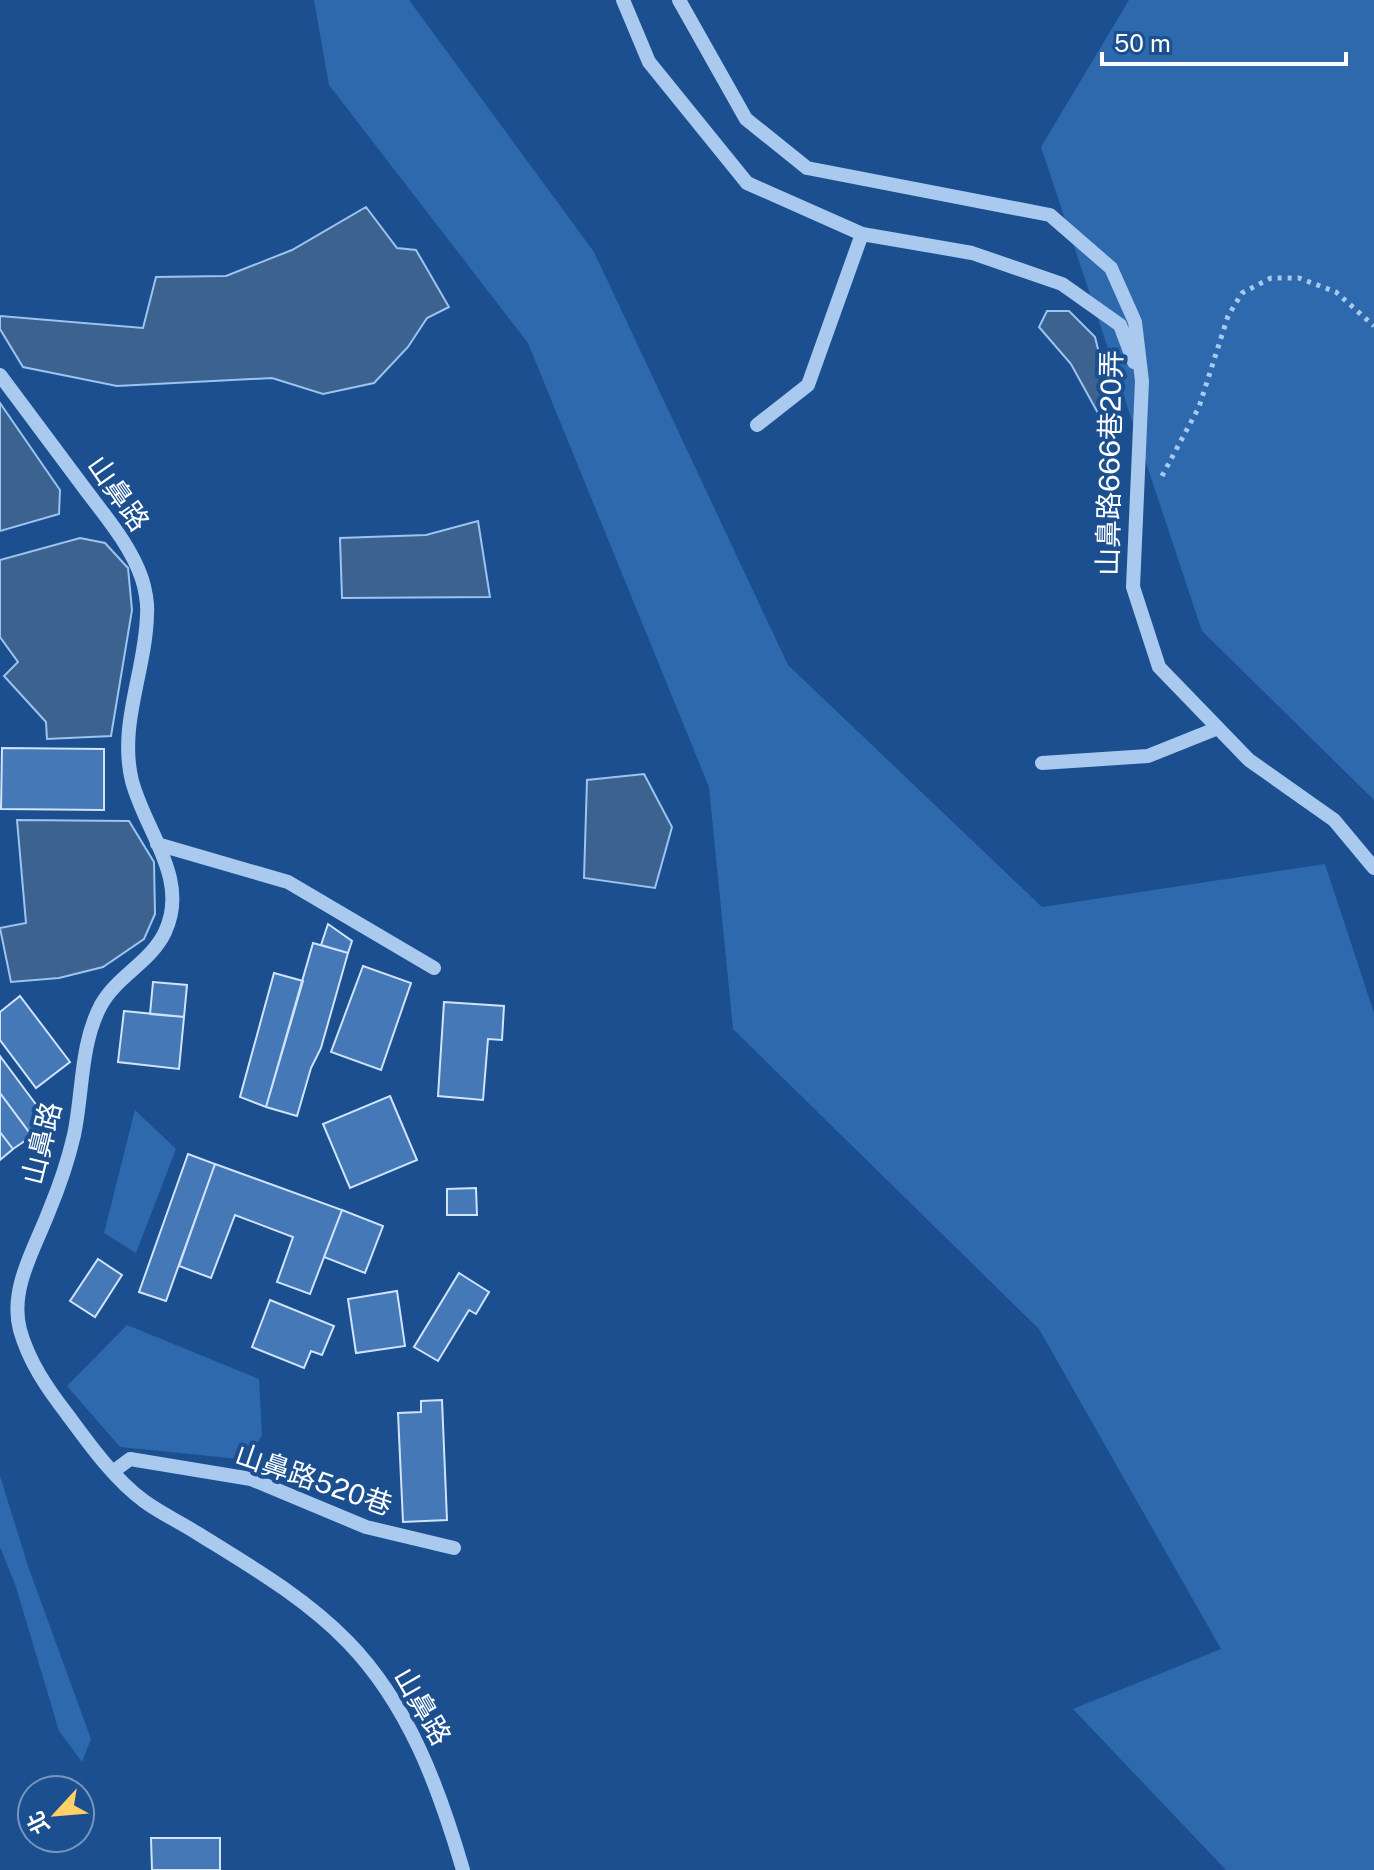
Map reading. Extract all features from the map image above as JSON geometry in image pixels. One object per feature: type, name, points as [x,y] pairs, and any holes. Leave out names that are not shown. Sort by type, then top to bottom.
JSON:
[{"type":"street","points":[[623,0],[649,62],[747,183],[862,234],[972,253],[1062,284],[1120,325],[1142,381]]},
{"type":"street","name":"山鼻路666巷20弄","points":[[679,0],[746,119],[807,168],[1050,215],[1111,268],[1135,322],[1142,381],[1133,587],[1159,667],[1249,760],[1334,820],[1374,868]]},
{"type":"street","points":[[757,425],[808,385],[862,234]]},
{"type":"street","name":"山鼻路","points":[[0,375],[127,547],[143,581],[147,613],[129,725],[128,755],[132,783],[170,875],[173,901],[166,931],[153,951],[117,984],[101,1006],[89,1039],[74,1136],[52,1205],[18,1289],[18,1323],[26,1351],[44,1384],[114,1471],[142,1499],[278,1583],[354,1649],[393,1699],[425,1759],[463,1870]]},
{"type":"street","points":[[1042,763],[1148,756],[1218,728]]},
{"type":"street","points":[[157,844],[288,882],[434,968]]},
{"type":"street","name":"山鼻路520巷","points":[[114,1471],[130,1459],[251,1479],[366,1527],[454,1548]]},
{"type":"path","points":[[1135,506],[1159,482],[1199,407],[1228,316],[1242,293],[1271,278],[1299,278],[1336,292],[1374,326]]},
{"type":"shaded area","points":[[314,0],[409,0],[594,252],[788,665],[1042,907],[1325,864],[1374,1013],[1374,1870],[1226,1870],[1073,1709],[1221,1649],[1039,1329],[733,1029],[709,787],[528,343],[329,85]]},
{"type":"shaded area","points":[[1129,0],[1374,0],[1374,800],[1202,631],[1041,147]]},
{"type":"shaded area","points":[[366,207],[397,248],[416,250],[449,307],[427,318],[408,347],[374,383],[323,394],[272,378],[117,386],[23,367],[0,329],[0,316],[143,328],[156,277],[226,276],[292,250]]},
{"type":"shaded area","points":[[1047,311],[1069,311],[1095,337],[1105,377],[1099,415],[1071,364],[1039,327]]},
{"type":"shaded area","points":[[0,403],[60,490],[59,514],[0,531]]},
{"type":"shaded area","points":[[478,521],[490,597],[342,598],[340,538],[426,535]]},
{"type":"shaded area","points":[[80,538],[105,543],[128,568],[132,610],[111,736],[47,739],[46,722],[4,676],[18,662],[0,637],[0,560]]},
{"type":"shaded area","points":[[644,774],[672,827],[655,888],[584,878],[587,780]]},
{"type":"shaded area","points":[[17,820],[129,821],[154,862],[155,914],[144,939],[103,967],[59,978],[11,982],[0,928],[26,923]]},
{"type":"shaded area","points":[[135,1110],[176,1149],[136,1253],[104,1233]]},
{"type":"shaded area","points":[[127,1325],[259,1379],[262,1435],[249,1460],[120,1447],[67,1386]]},
{"type":"shaded area","points":[[0,1476],[29,1569],[91,1739],[82,1762],[59,1731],[15,1584],[0,1547]]},
{"type":"building","points":[[2,748],[104,749],[104,810],[1,809]]},
{"type":"building","points":[[328,924],[352,941],[348,953],[321,945]]},
{"type":"building","points":[[313,943],[348,953],[321,1048],[311,1068],[297,1116],[266,1107]]},
{"type":"building","points":[[363,966],[411,983],[381,1070],[331,1052]]},
{"type":"building","points":[[274,973],[303,981],[266,1107],[240,1097]]},
{"type":"building","points":[[153,982],[187,985],[184,1017],[150,1014]]},
{"type":"building","points":[[20,996],[70,1062],[36,1088],[0,1040],[0,1012]]},
{"type":"building","points":[[444,1002],[504,1006],[502,1040],[488,1039],[483,1100],[438,1096]]},
{"type":"building","points":[[124,1011],[184,1017],[179,1069],[118,1062]]},
{"type":"building","points":[[0,1056],[49,1122],[32,1136],[0,1093]]},
{"type":"building","points":[[0,1093],[32,1136],[13,1149],[0,1132]]},
{"type":"building","points":[[390,1096],[417,1160],[350,1188],[323,1124]]},
{"type":"building","points":[[0,1132],[13,1149],[0,1160]]},
{"type":"building","points":[[188,1154],[215,1164],[166,1301],[139,1292]]},
{"type":"building","points":[[215,1164],[342,1210],[310,1294],[277,1282],[293,1237],[235,1215],[211,1278],[179,1266]]},
{"type":"building","points":[[476,1188],[477,1215],[447,1215],[447,1189]]},
{"type":"building","points":[[342,1210],[383,1226],[365,1273],[324,1257]]},
{"type":"building","points":[[98,1259],[122,1275],[95,1317],[70,1301]]},
{"type":"building","points":[[459,1273],[489,1292],[476,1314],[469,1310],[438,1361],[414,1347]]},
{"type":"building","points":[[397,1291],[405,1346],[356,1353],[348,1299]]},
{"type":"building","points":[[270,1300],[334,1326],[322,1355],[311,1351],[304,1368],[252,1347]]},
{"type":"building","points":[[442,1400],[447,1520],[403,1522],[398,1413],[421,1412],[421,1401]]},
{"type":"building","points":[[151,1838],[220,1838],[220,1870],[152,1870]]}]
